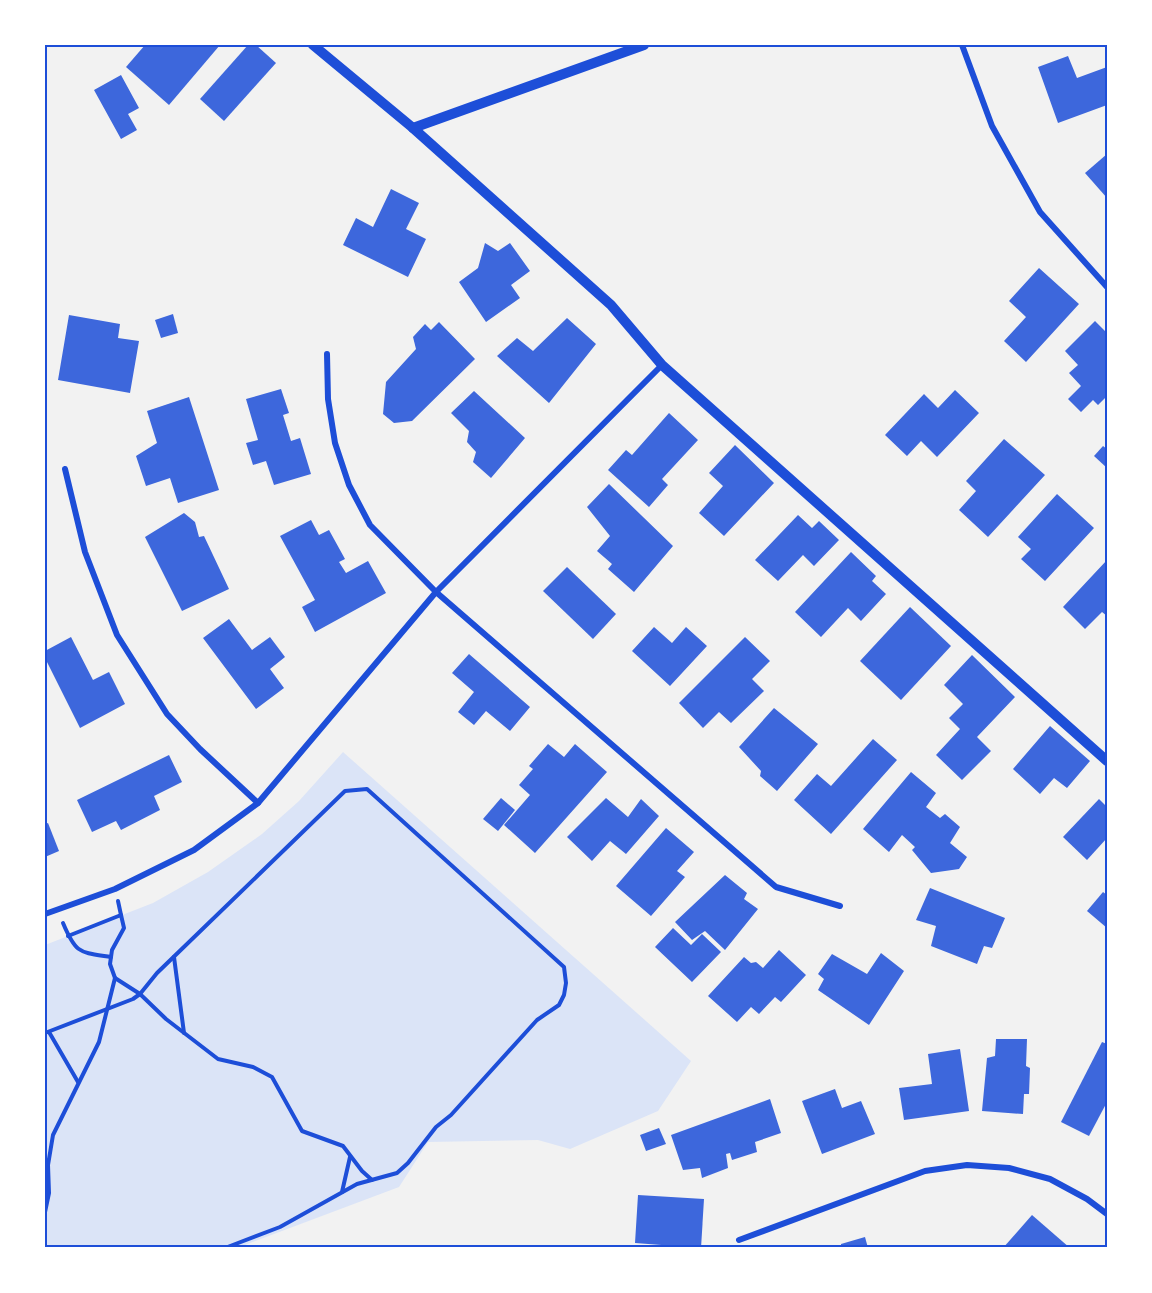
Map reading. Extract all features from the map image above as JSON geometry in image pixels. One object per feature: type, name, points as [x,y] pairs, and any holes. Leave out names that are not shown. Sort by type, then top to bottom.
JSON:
[{"type":"street","points":[[313,45],[413,128],[611,305],[662,365],[1107,760]]},
{"type":"street","points":[[413,128],[644,45]]},
{"type":"street","points":[[962,45],[992,126],[1040,212],[1107,287]]},
{"type":"street","points":[[327,354],[327,399],[335,443],[349,485],[370,525],[436,592],[776,887],[840,906]]},
{"type":"street","points":[[45,914],[115,889],[194,850],[258,803],[436,592],[662,365]]},
{"type":"street","points":[[65,469],[85,552],[117,635],[167,714],[200,749],[258,803]]},
{"type":"street","points":[[739,1240],[925,1171],[967,1165],[1009,1168],[1050,1179],[1087,1199],[1107,1214]]},
{"type":"path","points":[[78,1082],[47,1033],[108,1010],[140,994],[174,957],[345,791],[367,789],[564,968],[566,983],[559,1005],[537,1020],[451,1115],[436,1127],[408,1163],[397,1173],[357,1184],[280,1227],[225,1248]]},
{"type":"path","points":[[45,1212],[49,1193],[48,1164],[53,1135],[99,1042],[115,978],[110,964],[111,957],[112,950],[124,928],[121,915],[68,936],[73,945],[86,953],[111,957]]},
{"type":"path","points":[[174,957],[184,1034]]},
{"type":"path","points":[[115,978],[140,994],[166,1019],[218,1059],[253,1067],[272,1077],[302,1131],[343,1146],[372,1180]]},
{"type":"path","points":[[342,1192],[350,1156]]},
{"type":"shaded area","points":[[343,752],[691,1061],[658,1111],[570,1149],[538,1140],[428,1142],[399,1187],[237,1248],[45,1248],[45,945],[153,903],[208,872],[262,834],[299,801]]},
{"type":"building","points":[[145,45],[220,45],[169,105],[126,67]]},
{"type":"building","points":[[248,45],[256,45],[276,63],[224,121],[200,99]]},
{"type":"building","points":[[1068,56],[1077,78],[1107,67],[1107,105],[1058,123],[1038,67]]},
{"type":"building","points":[[121,75],[139,108],[128,114],[137,130],[121,139],[94,90]]},
{"type":"building","points":[[1107,154],[1107,198],[1085,173]]},
{"type":"building","points":[[391,189],[419,203],[406,229],[426,239],[408,277],[343,245],[356,218],[373,227]]},
{"type":"building","points":[[485,243],[498,251],[510,243],[530,271],[511,285],[520,298],[486,322],[459,282],[478,268]]},
{"type":"building","points":[[1039,268],[1079,304],[1026,362],[1004,341],[1026,317],[1009,301]]},
{"type":"building","points":[[173,314],[178,333],[161,338],[155,320]]},
{"type":"building","points":[[69,315],[120,324],[118,338],[139,341],[130,393],[58,380]]},
{"type":"building","points":[[567,318],[596,344],[549,403],[497,356],[517,338],[533,351]]},
{"type":"building","points":[[1095,321],[1107,333],[1107,396],[1098,405],[1093,400],[1081,412],[1068,399],[1081,386],[1069,373],[1078,365],[1065,351]]},
{"type":"building","points":[[439,322],[475,359],[412,421],[394,423],[383,414],[386,382],[416,349],[413,337],[425,324],[431,330]]},
{"type":"building","points":[[281,389],[289,413],[283,415],[291,441],[300,438],[311,474],[274,485],[266,461],[253,465],[246,443],[258,440],[246,399]]},
{"type":"building","points":[[955,390],[979,413],[937,457],[921,441],[907,456],[885,435],[924,394],[938,408]]},
{"type":"building","points":[[474,391],[525,438],[491,478],[473,462],[476,452],[467,442],[469,431],[451,413]]},
{"type":"building","points":[[189,397],[219,490],[178,503],[170,478],[146,486],[136,456],[157,443],[147,411]]},
{"type":"building","points":[[669,413],[698,440],[662,479],[668,485],[649,507],[608,470],[626,450],[632,455]]},
{"type":"building","points":[[1004,439],[1045,475],[988,537],[959,510],[976,491],[966,481]]},
{"type":"building","points":[[735,445],[774,483],[724,536],[699,513],[723,486],[709,473]]},
{"type":"building","points":[[1103,446],[1107,449],[1107,468],[1094,456]]},
{"type":"building","points":[[609,484],[673,546],[634,592],[608,569],[612,564],[597,551],[610,536],[587,507]]},
{"type":"building","points":[[1057,494],[1094,528],[1045,581],[1021,559],[1031,549],[1018,537]]},
{"type":"building","points":[[184,513],[195,522],[199,537],[204,536],[229,589],[182,611],[145,537]]},
{"type":"building","points":[[798,515],[812,528],[819,521],[839,540],[814,566],[803,555],[778,581],[755,560]]},
{"type":"building","points":[[311,520],[319,535],[329,530],[345,559],[339,562],[346,573],[368,561],[386,593],[315,632],[302,607],[315,600],[280,536]]},
{"type":"building","points":[[851,552],[876,576],[872,581],[886,594],[861,621],[848,608],[821,637],[795,612]]},
{"type":"building","points":[[1107,560],[1107,616],[1102,612],[1085,629],[1063,607]]},
{"type":"building","points":[[567,567],[616,614],[593,639],[543,591]]},
{"type":"building","points":[[910,607],[951,646],[901,700],[860,661]]},
{"type":"building","points":[[229,619],[252,650],[270,637],[285,657],[270,669],[284,688],[256,709],[203,638]]},
{"type":"building","points":[[654,627],[672,643],[686,627],[707,646],[670,686],[632,651]]},
{"type":"building","points":[[71,637],[93,680],[109,672],[125,704],[80,728],[45,658],[45,651]]},
{"type":"building","points":[[745,637],[770,661],[752,679],[764,691],[731,723],[719,712],[703,728],[679,703]]},
{"type":"building","points":[[469,654],[530,707],[510,731],[486,711],[474,725],[458,712],[474,692],[452,673]]},
{"type":"building","points":[[972,655],[1015,697],[977,737],[991,751],[962,780],[936,755],[960,729],[949,718],[963,704],[944,685]]},
{"type":"building","points":[[774,708],[818,744],[777,791],[760,776],[761,771],[739,747]]},
{"type":"building","points":[[1050,726],[1090,761],[1067,788],[1054,778],[1040,794],[1013,769]]},
{"type":"building","points":[[873,739],[897,760],[831,834],[794,800],[817,774],[831,786]]},
{"type":"building","points":[[548,744],[564,757],[575,744],[607,772],[535,853],[504,825],[530,795],[519,785],[533,769],[529,766]]},
{"type":"building","points":[[169,755],[182,782],[154,796],[160,810],[121,830],[116,821],[92,832],[77,800]]},
{"type":"building","points":[[911,772],[936,793],[926,807],[940,818],[945,814],[960,827],[950,843],[967,857],[959,869],[931,873],[912,850],[915,847],[902,835],[889,852],[863,829]]},
{"type":"building","points":[[501,798],[515,810],[498,831],[483,819]]},
{"type":"building","points":[[606,798],[628,817],[641,799],[659,816],[626,854],[610,841],[592,861],[567,837]]},
{"type":"building","points":[[1099,799],[1107,807],[1107,838],[1087,860],[1063,837]]},
{"type":"building","points":[[48,823],[59,851],[45,857],[45,824]]},
{"type":"building","points":[[666,828],[694,852],[677,871],[685,877],[651,916],[616,886]]},
{"type":"building","points":[[725,875],[747,893],[744,899],[758,909],[725,950],[705,931],[692,940],[675,922]]},
{"type":"building","points":[[930,888],[1005,918],[992,948],[984,946],[977,964],[931,946],[936,926],[916,920]]},
{"type":"building","points":[[1103,892],[1107,895],[1107,928],[1087,911]]},
{"type":"building","points":[[673,928],[691,945],[702,934],[721,952],[692,982],[655,947]]},
{"type":"building","points":[[779,950],[806,975],[781,1002],[775,997],[759,1014],[751,1007],[737,1022],[708,996],[744,957],[763,968]]},
{"type":"building","points":[[881,953],[904,971],[869,1025],[818,990],[824,979],[818,974],[832,954],[867,974]]},
{"type":"building","points":[[996,1039],[1027,1039],[1026,1066],[1030,1068],[1029,1094],[1024,1094],[1023,1114],[982,1111],[987,1058],[995,1056]]},
{"type":"building","points":[[1102,1042],[1107,1044],[1107,1102],[1089,1136],[1061,1122]]},
{"type":"building","points":[[960,1049],[969,1111],[904,1120],[899,1088],[932,1084],[928,1054]]},
{"type":"building","points":[[835,1089],[842,1108],[861,1101],[875,1134],[822,1154],[802,1101]]},
{"type":"building","points":[[770,1099],[781,1133],[755,1142],[757,1152],[732,1160],[730,1153],[726,1154],[728,1168],[702,1178],[700,1168],[683,1170],[671,1135]]},
{"type":"building","points":[[659,1128],[666,1144],[646,1151],[640,1135]]},
{"type":"building","points":[[638,1195],[704,1199],[701,1248],[635,1243]]},
{"type":"building","points":[[1032,1215],[1070,1248],[1003,1248]]},
{"type":"building","points":[[865,1237],[868,1248],[841,1248],[841,1244]]}]
